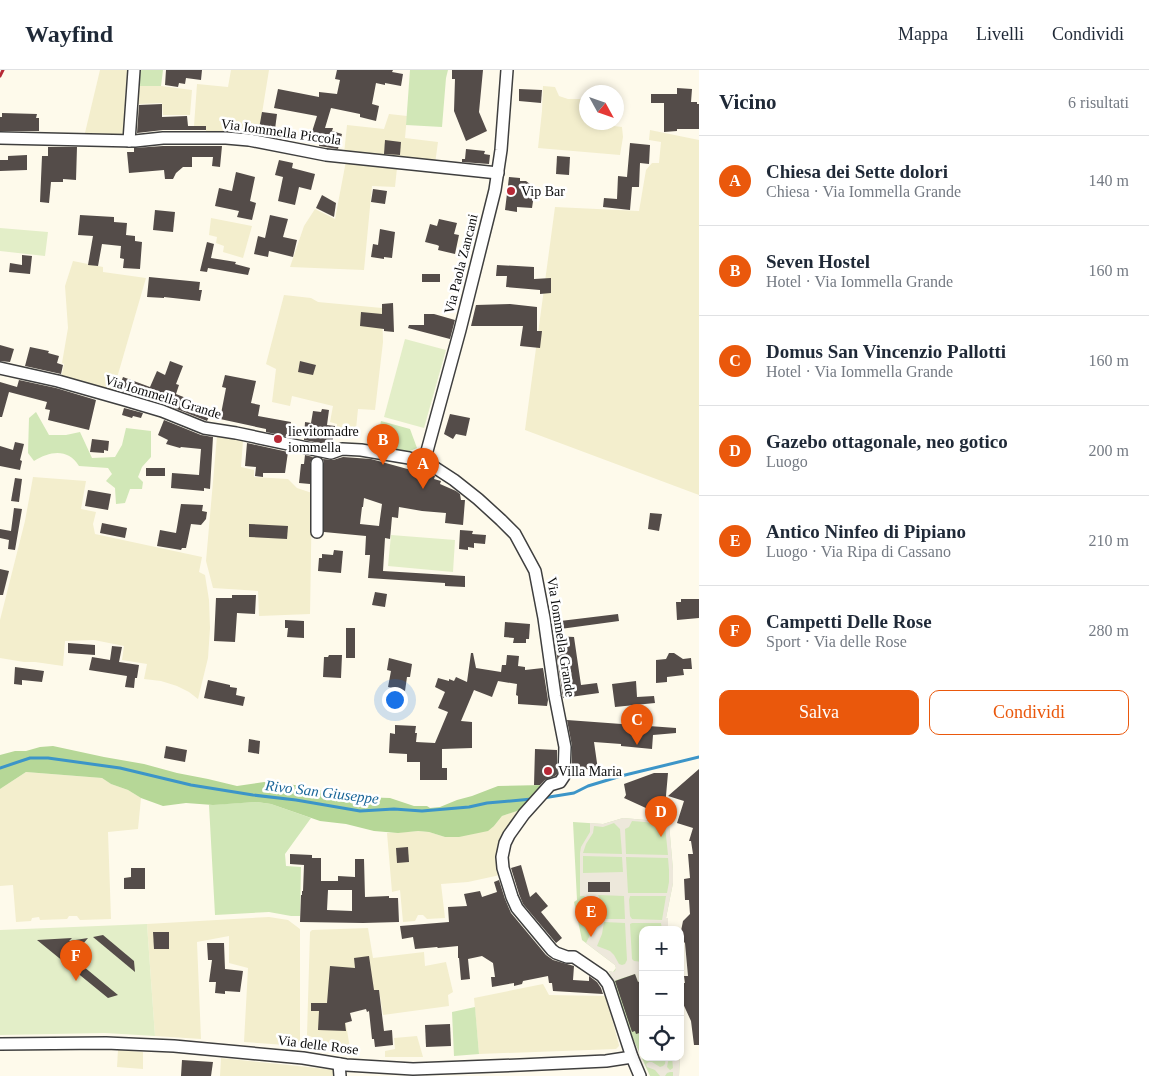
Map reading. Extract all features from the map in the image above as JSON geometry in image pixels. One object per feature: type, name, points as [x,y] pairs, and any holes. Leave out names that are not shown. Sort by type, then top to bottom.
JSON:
[{"type":"street","points":[[129,140],[134,70]]},
{"type":"street","name":"Via Paola Zancani","points":[[424,462],[489,216],[501,150],[507,70]]},
{"type":"street","name":"Via Iommella Piccola","points":[[0,138],[135,141],[204,137],[249,140],[326,155],[498,173]]},
{"type":"street","name":"Via Iommella Grande","points":[[0,368],[58,381],[125,400],[162,411],[204,428],[274,442],[318,456],[342,449],[361,450],[424,462],[454,480],[478,499],[515,534],[536,571],[555,696],[565,747],[564,776],[560,782],[550,785],[524,814],[509,835],[502,857],[503,868],[517,908],[552,950],[567,957],[574,957],[602,976],[608,984],[632,1057]]},
{"type":"street","points":[[317,532],[318,456]]},
{"type":"street","name":"Via delle Rose","points":[[0,1044],[106,1043],[164,1046],[303,1058],[339,1064],[421,1069],[606,1061],[632,1057]]},
{"type":"street","points":[[632,1057],[640,1076]]},
{"type":"street","points":[[339,1064],[340,1076]]},
{"type":"shaded area","points":[[100,70],[127,70],[123,132],[121,137],[84,137]]},
{"type":"shaded area","points":[[231,70],[269,70],[258,138],[206,135],[206,126],[194,126],[197,84],[228,87]]},
{"type":"shaded area","points":[[135,86],[161,86],[192,90],[190,115],[163,115],[162,103],[134,103]]},
{"type":"shaded area","points":[[543,86],[555,87],[559,96],[568,99],[579,99],[579,130],[622,130],[620,155],[538,148]]},
{"type":"shaded area","points":[[389,114],[407,116],[405,138],[438,142],[435,164],[344,154],[347,125],[384,129]]},
{"type":"shaded area","points":[[650,130],[699,140],[699,495],[525,430],[555,207],[639,211],[646,170],[652,163],[659,163],[661,142],[649,140]]},
{"type":"shaded area","points":[[346,161],[397,168],[395,187],[372,186],[364,270],[290,267],[304,226],[315,209],[335,219]]},
{"type":"shaded area","points":[[211,218],[252,226],[243,258],[223,252],[224,246],[216,243],[217,237],[209,235]]},
{"type":"shaded area","points":[[73,261],[103,267],[103,272],[146,278],[112,395],[61,379],[68,328],[65,286]]},
{"type":"shaded area","points":[[284,295],[311,298],[318,302],[382,308],[383,342],[375,410],[358,409],[356,429],[337,429],[337,424],[330,422],[333,406],[292,396],[290,406],[272,402],[276,369],[266,364]]},
{"type":"shaded area","points":[[217,436],[243,441],[241,467],[254,470],[254,477],[288,479],[297,488],[312,493],[310,614],[259,616],[258,591],[213,588],[206,561]]},
{"type":"shaded area","points":[[33,477],[86,481],[81,509],[96,512],[93,524],[95,534],[202,557],[199,572],[205,575],[209,600],[210,628],[208,658],[198,699],[177,686],[161,681],[144,679],[147,664],[122,660],[124,646],[94,640],[65,641],[63,666],[0,658],[0,620],[25,521]]},
{"type":"shaded area","points":[[26,772],[102,778],[141,798],[138,829],[108,832],[111,919],[80,920],[77,916],[69,916],[67,919],[40,920],[39,917],[32,918],[31,921],[16,922],[13,885],[0,886],[0,789]]},
{"type":"shaded area","points":[[519,810],[521,812],[497,849],[496,857],[500,875],[468,882],[441,884],[445,918],[427,919],[423,915],[418,915],[415,921],[403,922],[400,890],[392,892],[387,833],[418,831],[445,837],[494,826],[502,816]]},
{"type":"shaded area","points":[[623,818],[669,824],[673,883],[666,918],[668,918],[668,926],[661,926],[661,923],[630,924],[632,959],[639,962],[638,982],[635,974],[613,981],[609,971],[615,971],[615,965],[586,943],[592,931],[592,918],[588,900],[584,896],[580,896],[580,853],[581,847],[590,832],[590,823],[603,824]],"holes":[[[632,821],[665,826],[668,855],[626,854],[625,829],[629,827]],[[614,823],[620,829],[622,854],[583,853],[593,833],[594,826],[603,827]],[[583,856],[622,857],[623,872],[583,873]],[[626,857],[668,858],[669,882],[667,893],[628,893]],[[598,895],[624,896],[625,919],[605,919]],[[630,896],[666,896],[662,920],[632,919],[630,916]],[[604,922],[625,923],[627,960],[625,964],[619,964],[610,951],[597,946]]]},
{"type":"shaded area","points":[[269,917],[288,920],[300,929],[299,1046],[244,1042],[248,968],[229,963],[229,936],[197,942],[201,1039],[155,1036],[147,924]]},
{"type":"shaded area","points":[[368,928],[373,958],[424,952],[425,966],[446,962],[453,992],[448,995],[449,1006],[383,1015],[379,990],[341,995],[351,1054],[335,1053],[329,1044],[307,1035],[310,932],[312,930]]},
{"type":"shaded area","points":[[543,984],[549,995],[606,996],[619,1046],[616,1049],[479,1054],[474,998]]},
{"type":"shaded area","points":[[417,1036],[423,1057],[385,1057],[385,1051],[395,1049],[394,1038]]},
{"type":"shaded area","points":[[118,1050],[143,1052],[143,1069],[117,1067]]},
{"type":"shaded area","points":[[221,1058],[336,1070],[337,1076],[220,1076]]},
{"type":"shaded area","points":[[665,1061],[668,1061],[667,1067],[670,1070],[673,1068],[672,1061],[680,1061],[679,1076],[673,1076],[673,1072],[670,1072],[665,1076],[660,1076],[655,1070],[647,1067],[646,1064],[652,1062],[660,1067],[665,1064]]},
{"type":"green space","points":[[136,70],[163,70],[161,86],[135,86]]},
{"type":"green space","points":[[410,70],[448,70],[442,127],[406,125]]},
{"type":"green space","points":[[0,228],[48,232],[45,256],[0,251]]},
{"type":"green space","points":[[405,339],[446,350],[424,428],[384,417]]},
{"type":"green space","points":[[36,412],[49,435],[66,435],[80,432],[92,458],[115,457],[122,445],[126,428],[151,431],[151,457],[142,467],[138,477],[143,482],[142,489],[130,489],[125,503],[116,504],[115,488],[106,481],[112,474],[108,468],[79,466],[70,456],[58,453],[46,455],[34,461],[28,453],[29,418]]},
{"type":"green space","points":[[381,421],[410,429],[417,448],[410,451],[376,449]]},
{"type":"green space","points":[[391,535],[455,540],[453,572],[388,566]]},
{"type":"green space","points":[[53,746],[144,764],[237,786],[264,782],[287,784],[360,797],[390,798],[414,806],[427,806],[430,808],[440,807],[498,786],[544,785],[523,809],[502,816],[488,831],[459,837],[445,837],[418,831],[398,833],[374,831],[346,824],[320,821],[271,804],[257,802],[213,805],[186,803],[163,806],[141,798],[102,778],[26,772],[0,789],[0,755]]},
{"type":"green space","points":[[257,802],[271,804],[311,818],[285,854],[286,866],[301,867],[300,916],[269,912],[215,915],[209,805]]},
{"type":"green space","points":[[623,818],[669,824],[673,883],[666,918],[668,918],[668,926],[639,926],[639,1052],[630,1032],[609,971],[613,972],[616,968],[615,965],[582,940],[574,902],[577,900],[573,822],[603,824]]},
{"type":"green space","points":[[147,924],[155,1036],[105,1033],[0,1035],[0,930]]},
{"type":"green space","points":[[475,1007],[479,1054],[454,1056],[452,1012]]},
{"type":"green space","points":[[643,1061],[680,1061],[679,1076],[650,1076]]},
{"type":"building","points":[[166,70],[202,70],[201,80],[186,78],[185,84],[179,83],[178,87],[165,85]]},
{"type":"building","points":[[337,70],[393,70],[392,72],[403,74],[401,86],[376,83],[372,104],[379,106],[376,121],[360,117],[360,114],[331,108],[325,128],[333,128],[332,131],[342,134],[338,149],[319,146],[320,141],[310,138],[317,116],[274,108],[278,89],[319,97],[319,92],[337,94],[340,80],[335,79]]},
{"type":"building","points":[[452,70],[483,70],[479,112],[487,131],[466,141],[454,111],[455,79],[452,79]]},
{"type":"building","points":[[677,88],[692,89],[691,102],[699,104],[699,129],[677,129],[677,131],[664,132],[664,103],[651,103],[651,94],[677,94]]},
{"type":"building","points":[[519,89],[542,90],[541,103],[519,101]]},
{"type":"building","points":[[162,104],[162,117],[187,116],[188,126],[206,126],[206,130],[163,130],[137,133],[139,105]]},
{"type":"building","points":[[262,112],[277,114],[274,137],[258,134]]},
{"type":"building","points":[[2,113],[37,114],[36,118],[39,118],[39,131],[0,131],[0,117],[2,117]]},
{"type":"building","points":[[385,140],[401,142],[400,155],[384,154]]},
{"type":"building","points":[[630,143],[650,145],[649,164],[640,163],[639,187],[632,187],[630,210],[603,207],[604,198],[617,199],[618,176],[627,177]]},
{"type":"building","points":[[222,146],[220,167],[212,166],[213,157],[192,157],[192,167],[183,167],[176,173],[173,179],[165,179],[164,170],[129,173],[127,152],[134,152],[134,148]]},
{"type":"building","points":[[48,147],[77,147],[76,180],[63,179],[63,182],[51,182],[49,203],[40,202],[42,156],[48,156]]},
{"type":"building","points":[[466,149],[485,151],[484,154],[490,155],[489,164],[462,162],[462,159],[465,159]]},
{"type":"building","points":[[27,155],[27,170],[0,171],[0,160],[8,160],[8,156]]},
{"type":"building","points":[[557,156],[570,157],[569,175],[556,174]]},
{"type":"building","points":[[279,160],[293,163],[292,168],[315,174],[311,190],[299,187],[295,205],[278,201],[283,177],[275,175]]},
{"type":"building","points":[[236,172],[255,177],[250,201],[256,203],[252,220],[237,217],[239,211],[215,206],[219,188],[232,191]]},
{"type":"building","points":[[509,177],[520,178],[520,181],[526,181],[535,188],[532,208],[517,207],[517,212],[505,210]]},
{"type":"building","points":[[373,189],[387,191],[385,204],[371,202]]},
{"type":"building","points":[[322,195],[336,203],[334,217],[316,208]]},
{"type":"building","points":[[155,210],[175,212],[173,232],[153,230]]},
{"type":"building","points":[[80,215],[114,217],[114,222],[127,223],[126,235],[135,236],[135,241],[142,242],[140,269],[123,268],[124,259],[120,258],[121,246],[102,244],[98,266],[88,265],[93,236],[78,235]]},
{"type":"building","points":[[270,215],[288,219],[283,237],[297,240],[293,257],[269,251],[268,257],[254,254],[258,236],[265,238]]},
{"type":"building","points":[[439,219],[457,223],[454,234],[459,235],[455,254],[438,250],[439,246],[425,242],[430,224],[437,226]]},
{"type":"building","points":[[380,229],[395,232],[392,258],[371,257],[373,244],[378,245]]},
{"type":"building","points":[[207,242],[214,244],[211,258],[236,262],[235,264],[250,268],[248,275],[208,268],[207,272],[200,271]]},
{"type":"building","points":[[22,255],[32,256],[30,274],[9,272],[10,263],[22,265]]},
{"type":"building","points":[[497,265],[534,267],[534,279],[551,278],[551,293],[540,294],[540,290],[506,287],[507,276],[496,276]]},
{"type":"building","points":[[422,274],[440,274],[440,282],[422,282]]},
{"type":"building","points":[[149,277],[200,282],[199,290],[202,290],[200,301],[147,297]]},
{"type":"building","points":[[393,303],[394,332],[360,326],[361,312],[382,314],[382,304]]},
{"type":"building","points":[[510,304],[537,307],[537,331],[542,331],[540,348],[520,346],[523,326],[471,326],[476,305]]},
{"type":"building","points":[[424,314],[434,314],[455,320],[450,339],[408,328],[409,325],[424,325]]},
{"type":"building","points":[[0,345],[14,349],[10,362],[0,361]]},
{"type":"building","points":[[30,347],[49,351],[48,353],[59,356],[57,363],[63,365],[61,374],[25,366]]},
{"type":"building","points":[[170,361],[183,366],[176,384],[179,385],[176,394],[191,400],[190,402],[211,412],[207,421],[164,404],[118,390],[123,377],[150,387],[157,371],[165,375]]},
{"type":"building","points":[[300,361],[316,365],[313,375],[298,372]]},
{"type":"building","points":[[225,375],[256,381],[251,403],[260,405],[258,416],[291,422],[289,437],[266,432],[266,429],[220,419],[226,388],[222,387]]},
{"type":"building","points":[[19,380],[56,388],[96,400],[89,430],[48,420],[50,410],[45,409],[47,402],[9,392],[2,417],[0,417],[0,382],[17,387]]},
{"type":"building","points":[[124,408],[143,413],[141,418],[122,415]]},
{"type":"building","points":[[322,409],[329,410],[327,425],[335,426],[332,445],[304,440],[305,422],[311,423],[313,411],[321,412]]},
{"type":"building","points":[[450,414],[470,418],[466,436],[456,434],[453,439],[444,434]]},
{"type":"building","points":[[164,420],[201,435],[213,437],[210,489],[204,488],[204,491],[171,488],[172,473],[199,475],[201,449],[180,448],[166,444],[168,440],[158,435]]},
{"type":"building","points":[[92,439],[109,441],[108,451],[104,450],[104,453],[90,452]]},
{"type":"building","points":[[15,442],[24,444],[20,460],[22,461],[20,470],[0,466],[0,446],[13,450]]},
{"type":"building","points":[[247,443],[288,452],[285,473],[263,473],[263,477],[255,476],[256,467],[245,466]]},
{"type":"building","points":[[305,455],[313,457],[310,463],[310,484],[299,483],[301,464],[304,464]]},
{"type":"building","points":[[343,457],[371,459],[435,476],[434,479],[441,481],[440,484],[460,494],[461,500],[465,500],[463,525],[445,523],[446,513],[399,507],[398,518],[392,517],[390,539],[385,538],[383,571],[465,576],[465,587],[445,586],[445,583],[368,578],[370,555],[365,555],[366,536],[324,532],[323,459],[333,460]],"holes":[[[364,498],[382,504],[379,526],[360,524]]]},
{"type":"building","points":[[146,468],[165,468],[165,476],[146,476]]},
{"type":"building","points":[[15,478],[22,479],[19,502],[11,501]]},
{"type":"building","points":[[88,490],[111,494],[108,510],[85,506]]},
{"type":"building","points":[[181,504],[203,505],[202,511],[207,512],[206,519],[201,525],[191,524],[186,548],[181,550],[157,546],[160,530],[176,533]]},
{"type":"building","points":[[14,508],[22,509],[15,550],[8,549],[9,540],[0,538],[0,529],[11,531]]},
{"type":"building","points":[[650,513],[662,514],[659,531],[648,529]]},
{"type":"building","points":[[102,523],[127,528],[125,538],[100,533]]},
{"type":"building","points":[[249,524],[288,526],[287,539],[249,537]]},
{"type":"building","points":[[460,530],[473,531],[472,534],[486,535],[485,544],[474,543],[474,548],[468,547],[468,550],[459,549]]},
{"type":"building","points":[[334,550],[343,551],[341,573],[318,571],[319,558],[322,558],[322,554],[333,555]]},
{"type":"building","points":[[0,569],[9,571],[3,595],[0,595]]},
{"type":"building","points":[[375,592],[387,594],[385,607],[372,605]]},
{"type":"building","points":[[232,595],[256,595],[255,614],[237,613],[235,642],[214,641],[216,598],[232,598]]},
{"type":"building","points":[[681,599],[699,599],[699,618],[677,620],[676,602],[681,602]]},
{"type":"building","points":[[618,614],[619,621],[553,630],[552,622]]},
{"type":"building","points":[[285,620],[304,621],[304,638],[287,637],[288,628],[285,628]]},
{"type":"building","points":[[505,622],[530,624],[529,639],[526,639],[526,643],[513,643],[514,638],[504,637]]},
{"type":"building","points":[[346,628],[355,628],[355,658],[346,658]]},
{"type":"building","points":[[554,636],[574,637],[581,685],[597,683],[599,693],[563,698]]},
{"type":"building","points":[[68,643],[95,645],[95,655],[68,653]]},
{"type":"building","points":[[112,646],[122,647],[119,662],[139,665],[134,688],[125,687],[127,676],[89,670],[92,657],[110,660]]},
{"type":"building","points":[[471,653],[473,653],[476,668],[501,672],[502,665],[506,665],[507,655],[519,656],[518,666],[525,667],[525,670],[543,668],[548,700],[547,706],[518,704],[518,696],[516,695],[517,684],[498,681],[492,697],[474,690],[461,721],[472,722],[472,748],[442,749],[442,768],[447,768],[447,780],[420,780],[420,762],[407,762],[407,754],[389,753],[390,733],[395,734],[395,725],[416,726],[416,742],[435,743],[448,712],[438,708],[445,692],[435,687],[438,678],[454,681],[456,677],[467,682]]},
{"type":"building","points":[[669,653],[674,653],[683,659],[691,658],[692,669],[683,669],[684,675],[667,677],[667,682],[656,683],[656,660],[666,659]]},
{"type":"building","points":[[342,655],[341,678],[323,677],[324,657]]},
{"type":"building","points":[[389,658],[412,664],[410,677],[407,677],[405,691],[388,687],[391,671],[387,670]]},
{"type":"building","points":[[15,667],[44,671],[42,682],[22,680],[22,685],[14,684]]},
{"type":"building","points":[[208,680],[237,688],[236,695],[245,697],[243,706],[204,698]]},
{"type":"building","points":[[636,681],[637,697],[654,696],[655,703],[615,707],[612,684]]},
{"type":"building","points":[[567,720],[676,728],[676,733],[653,735],[652,749],[594,742],[598,770],[572,768],[572,746]]},
{"type":"building","points":[[249,739],[260,741],[259,754],[248,752]]},
{"type":"building","points":[[166,746],[187,750],[185,762],[164,758]]},
{"type":"building","name":"Villa Maria","points":[[535,749],[557,750],[557,774],[540,785],[534,785]]},
{"type":"building","points":[[699,769],[699,1045],[694,1045],[691,1021],[684,1006],[684,976],[688,976],[684,926],[682,926],[683,921],[690,914],[689,900],[685,900],[684,879],[690,878],[688,854],[693,854],[691,841],[689,841],[693,828],[677,823],[684,801],[668,796]]},
{"type":"building","points":[[654,773],[668,773],[665,807],[659,814],[624,798],[626,795],[624,784]]},
{"type":"building","points":[[408,847],[409,862],[397,863],[396,848]]},
{"type":"building","points":[[290,854],[312,855],[312,858],[321,858],[321,881],[338,881],[338,876],[355,877],[355,859],[364,859],[365,897],[389,896],[389,898],[398,898],[399,922],[300,922],[304,865],[290,864]],"holes":[[[328,890],[352,890],[352,911],[327,910]]]},
{"type":"building","points":[[521,865],[530,897],[536,892],[548,906],[541,912],[562,938],[556,943],[523,904],[511,868]]},
{"type":"building","points":[[131,868],[145,868],[145,889],[124,889],[124,878],[131,877]]},
{"type":"building","points":[[499,880],[511,913],[546,955],[553,960],[574,966],[573,980],[589,981],[589,976],[597,982],[603,994],[553,991],[552,983],[549,983],[548,976],[523,981],[522,984],[514,986],[514,983],[492,987],[491,977],[495,977],[493,963],[482,956],[468,959],[470,979],[461,980],[458,946],[415,949],[413,937],[402,939],[400,926],[449,922],[448,907],[467,906],[464,894],[480,891],[482,897],[497,892],[494,882]]},
{"type":"building","points":[[588,882],[610,882],[610,892],[588,892]]},
{"type":"building","points":[[153,932],[169,932],[169,949],[154,949]]},
{"type":"building","points":[[103,935],[134,961],[135,972],[93,937]]},
{"type":"building","points":[[72,938],[69,941],[88,938],[72,957],[118,995],[108,998],[37,940]]},
{"type":"building","points":[[207,943],[224,943],[225,969],[243,971],[240,992],[225,991],[225,994],[215,993],[216,982],[209,982],[212,960],[208,960]]},
{"type":"building","points":[[369,956],[374,990],[379,990],[384,1031],[392,1030],[393,1045],[375,1047],[374,1039],[372,1039],[369,1011],[367,1012],[366,1009],[350,1013],[352,1021],[345,1023],[346,1031],[318,1030],[319,1011],[311,1011],[311,1003],[327,1003],[330,966],[355,968],[354,958]]},
{"type":"building","points":[[635,974],[639,982],[639,1033],[632,1032],[615,981]]},
{"type":"building","points":[[450,1024],[451,1046],[426,1047],[425,1025]]},
{"type":"building","points":[[182,1060],[213,1062],[211,1076],[181,1076]]},
{"type":"waterway","name":"Rivo San Giuseppe","points":[[543,798],[574,793],[588,786],[621,776],[699,757]]},
{"type":"waterway","name":"Rivo San Giuseppe","points":[[0,768],[30,758],[48,758],[120,768],[191,785],[360,811],[394,809],[422,811],[532,799]]},
{"type":"railway","points":[[0,76],[3,70]]},
{"type":"place","name":"Vip Bar","points":[[511,191]]},
{"type":"place","name":"lievitomadre iommella","points":[[278,439]]},
{"type":"place","name":"Seven Hostel","points":[[383,465]]},
{"type":"place","name":"Chiesa dei Sette dolori","points":[[423,489]]},
{"type":"place","name":"Domus San Vincenzio Pallotti","points":[[637,745]]},
{"type":"place","name":"Villa Maria","points":[[548,771]]},
{"type":"place","name":"Gazebo ottagonale, neo gotico","points":[[661,837]]},
{"type":"place","name":"Antico Ninfeo di Pipiano","points":[[591,937]]},
{"type":"place","name":"Campetti Delle Rose","points":[[76,981]]}]
